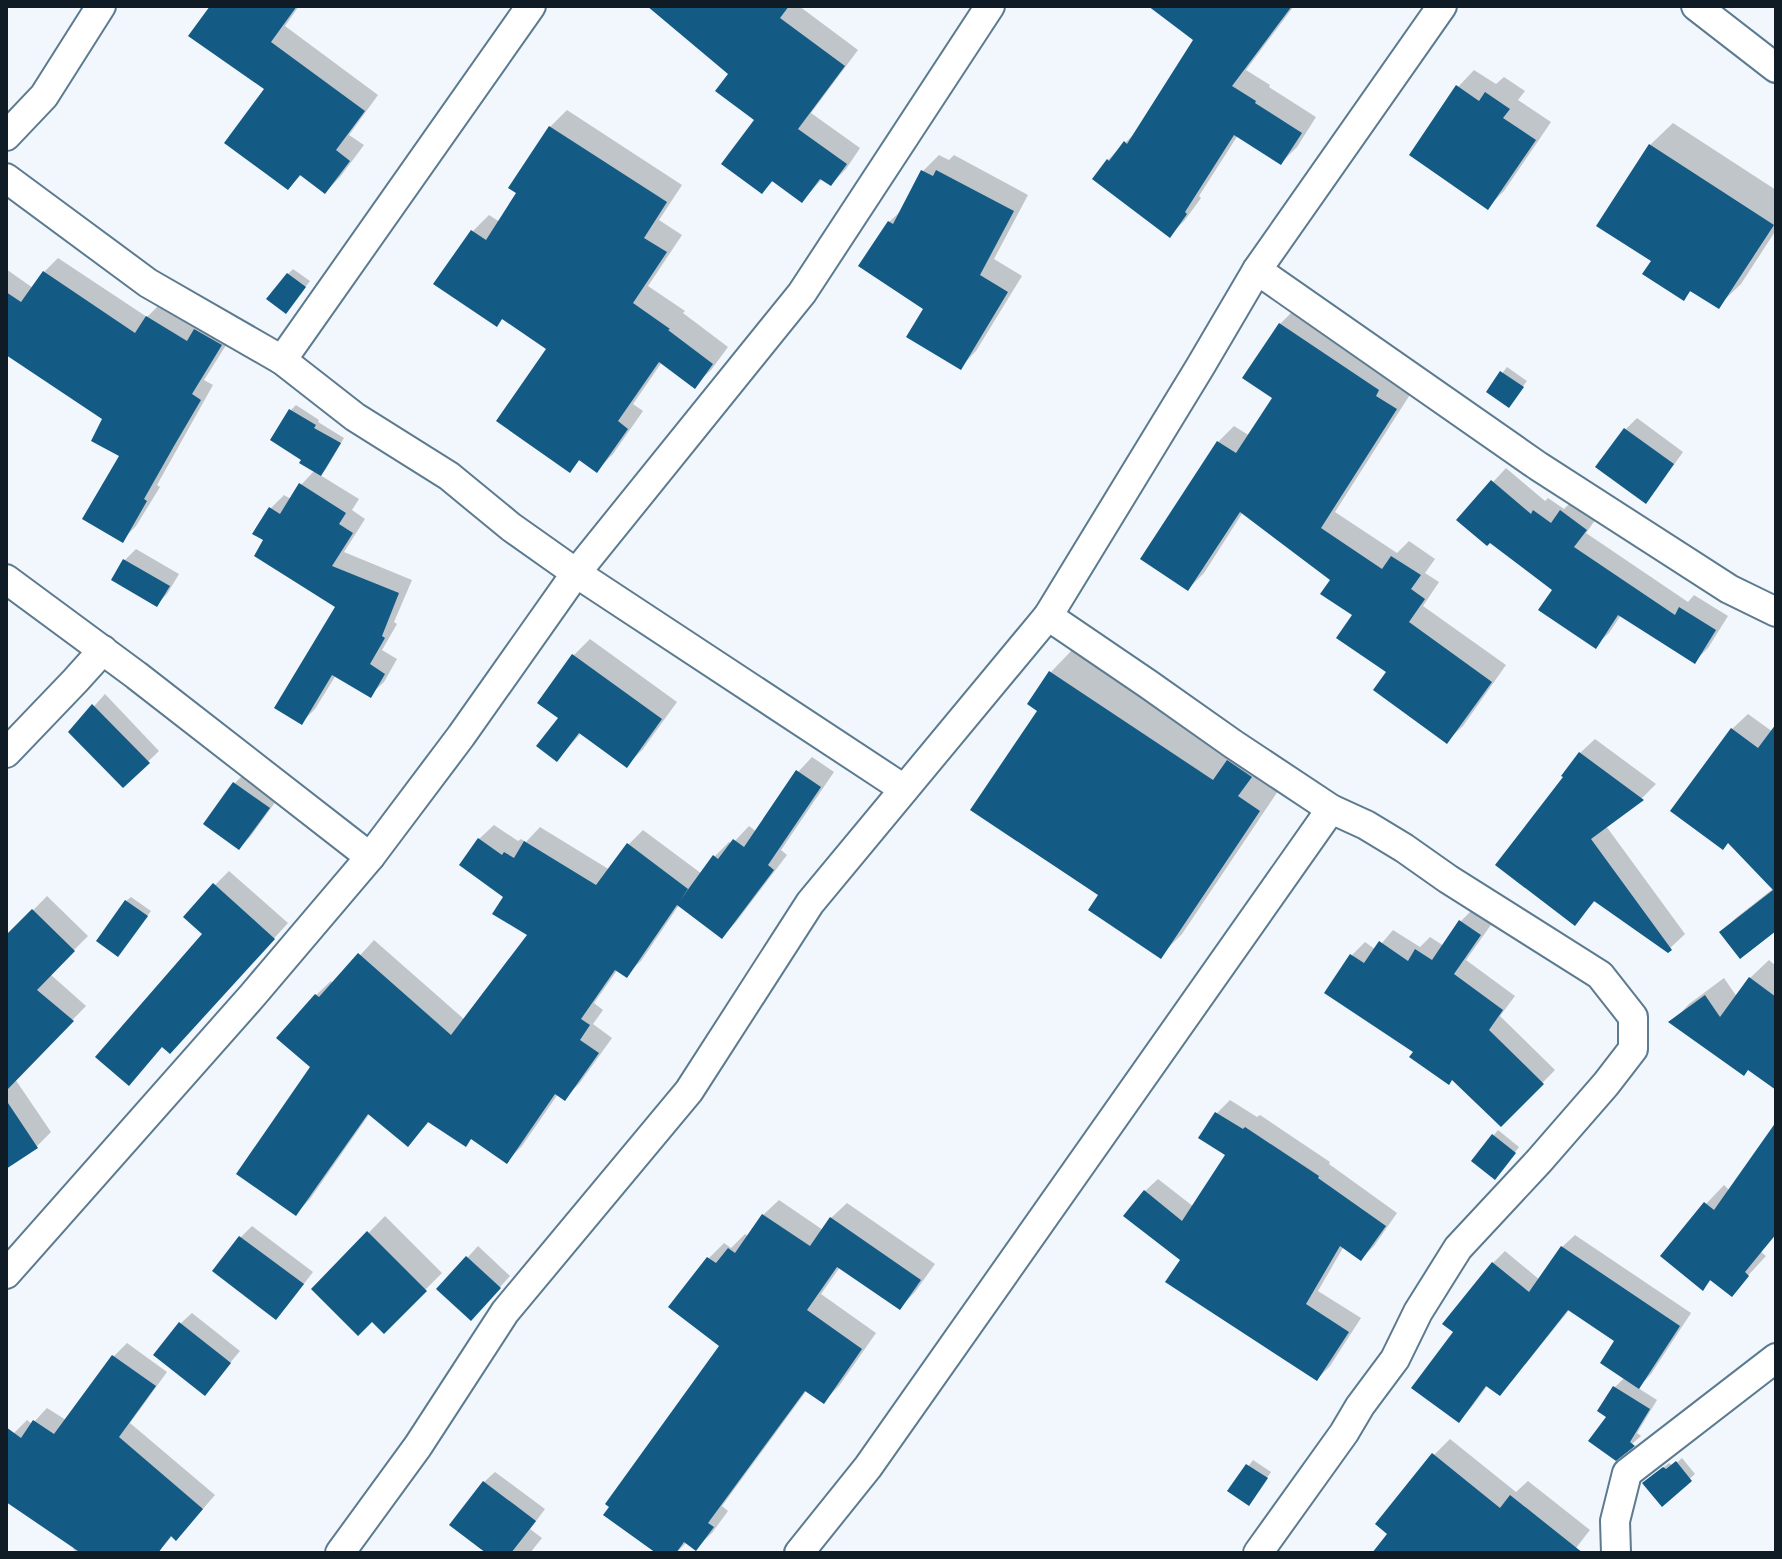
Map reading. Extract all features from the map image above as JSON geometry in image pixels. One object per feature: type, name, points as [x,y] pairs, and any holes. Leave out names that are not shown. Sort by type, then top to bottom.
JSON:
[{"type":"street","points":[[6,136],[44,96],[101,6]]},
{"type":"street","points":[[282,360],[531,6]]},
{"type":"street","points":[[6,1274],[252,996],[370,857],[461,736],[576,573],[802,293],[990,6]]},
{"type":"street","points":[[340,1553],[418,1446],[505,1312],[689,1091],[810,903],[1048,616],[1257,270],[1442,6]]},
{"type":"street","points":[[1696,6],[1776,68]]},
{"type":"street","points":[[6,178],[148,283],[282,360],[355,417],[449,476],[511,527],[576,573],[904,789]]},
{"type":"street","points":[[1257,270],[1538,466],[1729,589],[1776,612]]},
{"type":"street","points":[[6,579],[103,650],[370,857]]},
{"type":"street","points":[[1048,616],[1331,809],[1404,848],[1600,975],[1633,1017],[1633,1049],[1539,1161],[1458,1248],[1418,1312],[1395,1359],[1258,1553]]},
{"type":"street","points":[[6,753],[103,650]]},
{"type":"street","points":[[799,1553],[868,1467],[1331,809]]},
{"type":"street","points":[[1616,1553],[1615,1521],[1627,1473],[1776,1358]]},
{"type":"building","points":[[210,6],[297,6],[271,42],[365,111],[336,150],[350,161],[325,194],[300,175],[288,190],[224,143],[264,89],[188,36]]},
{"type":"building","points":[[647,6],[789,6],[780,18],[845,66],[798,129],[847,164],[831,186],[820,179],[802,203],[772,181],[762,194],[721,164],[754,120],[715,91],[728,74]]},
{"type":"building","points":[[1148,6],[1292,6],[1232,86],[1302,133],[1281,165],[1234,135],[1170,238],[1092,179],[1124,141],[1127,144],[1193,40]]},
{"type":"building","points":[[1456,85],[1479,101],[1485,92],[1510,109],[1503,118],[1536,140],[1488,210],[1409,155]]},
{"type":"building","points":[[549,126],[667,202],[644,238],[667,252],[633,303],[713,364],[695,389],[659,362],[618,421],[628,429],[597,473],[579,460],[570,473],[496,421],[546,349],[502,319],[497,327],[433,284],[471,230],[486,240],[516,193],[508,188]]},
{"type":"building","points":[[1649,144],[1774,225],[1719,309],[1690,291],[1684,301],[1642,274],[1651,261],[1596,226]]},
{"type":"building","points":[[921,170],[933,176],[936,170],[1014,211],[980,275],[1008,292],[961,370],[906,337],[923,309],[858,266],[888,221],[893,224]]},
{"type":"building","points":[[43,271],[135,333],[146,316],[187,341],[194,329],[222,345],[192,394],[201,400],[144,499],[147,501],[123,543],[82,519],[119,456],[91,441],[102,419],[6,355],[6,292],[21,302]]},
{"type":"building","points":[[287,273],[306,287],[286,314],[266,299]]},
{"type":"building","points":[[1279,323],[1379,390],[1376,396],[1397,409],[1321,528],[1382,569],[1391,556],[1421,575],[1411,589],[1425,599],[1409,622],[1492,682],[1447,744],[1373,690],[1386,672],[1336,638],[1352,615],[1320,594],[1330,580],[1240,512],[1188,591],[1140,559],[1217,441],[1236,453],[1272,398],[1242,378]]},
{"type":"building","points":[[1500,371],[1524,387],[1509,408],[1486,392]]},
{"type":"building","points":[[289,409],[341,443],[321,476],[270,440]]},
{"type":"building","points":[[1624,428],[1674,464],[1646,504],[1595,467]]},
{"type":"building","points":[[1491,480],[1531,514],[1533,510],[1551,523],[1560,510],[1587,530],[1574,547],[1675,615],[1679,607],[1716,630],[1695,664],[1618,615],[1596,649],[1538,610],[1552,590],[1490,543],[1487,546],[1456,520]]},
{"type":"building","points":[[299,483],[346,513],[339,524],[353,533],[332,566],[399,593],[382,636],[385,638],[370,664],[385,674],[371,698],[332,675],[302,725],[274,708],[335,607],[254,556],[263,540],[252,534],[269,507],[280,514]]},
{"type":"building","points":[[123,559],[170,586],[157,607],[111,580]]},
{"type":"building","points":[[572,654],[662,719],[627,768],[579,733],[557,762],[536,746],[558,718],[537,703]]},
{"type":"building","points":[[1049,671],[1213,780],[1227,760],[1252,777],[1238,796],[1260,811],[1161,959],[1088,910],[1098,895],[970,810],[1037,711],[1027,704]]},
{"type":"building","points":[[92,704],[150,763],[123,788],[68,732]]},
{"type":"building","points":[[1776,724],[1776,931],[1740,959],[1719,932],[1773,890],[1728,843],[1723,850],[1670,811],[1731,728],[1758,748]]},
{"type":"building","points":[[1579,752],[1644,800],[1591,839],[1672,950],[1668,953],[1594,901],[1575,926],[1495,865]]},
{"type":"building","points":[[796,770],[821,787],[768,865],[774,870],[722,939],[677,905],[627,978],[615,970],[581,1019],[590,1025],[580,1040],[599,1053],[565,1101],[555,1094],[507,1164],[471,1139],[466,1147],[428,1122],[408,1147],[368,1114],[296,1216],[236,1174],[310,1067],[276,1038],[315,994],[319,997],[358,953],[451,1035],[527,935],[492,914],[503,897],[459,865],[478,838],[502,855],[504,852],[514,858],[524,841],[596,885],[627,843],[688,889],[679,902],[713,855],[718,859],[733,839],[744,847]]},
{"type":"building","points":[[233,782],[270,808],[239,850],[203,824]]},
{"type":"building","points":[[213,883],[275,939],[170,1054],[162,1047],[129,1086],[95,1057],[202,934],[183,917]]},
{"type":"building","points":[[125,900],[148,916],[118,957],[96,941]]},
{"type":"building","points":[[32,909],[75,951],[37,990],[74,1021],[6,1091],[6,935]]},
{"type":"building","points":[[1459,920],[1481,935],[1454,974],[1503,1010],[1489,1030],[1544,1084],[1501,1127],[1452,1080],[1449,1085],[1409,1057],[1413,1052],[1324,993],[1350,954],[1364,963],[1379,941],[1408,961],[1415,949],[1432,960]]},
{"type":"building","points":[[1749,977],[1776,997],[1776,1090],[1748,1070],[1744,1076],[1668,1022],[1705,995],[1720,1017]]},
{"type":"building","points":[[6,1100],[38,1148],[6,1169]]},
{"type":"building","points":[[1215,1112],[1243,1129],[1245,1127],[1319,1176],[1386,1226],[1361,1261],[1340,1246],[1306,1304],[1349,1332],[1317,1381],[1165,1282],[1180,1260],[1123,1216],[1144,1190],[1182,1221],[1225,1155],[1198,1138]]},
{"type":"building","points":[[1776,1122],[1776,1234],[1745,1272],[1749,1276],[1732,1297],[1710,1280],[1703,1291],[1660,1256],[1704,1202],[1714,1210]]},
{"type":"building","points":[[1492,1134],[1516,1153],[1495,1180],[1471,1161]]},
{"type":"building","points":[[762,1214],[810,1246],[830,1217],[921,1280],[900,1310],[837,1267],[807,1310],[862,1349],[824,1404],[805,1391],[708,1523],[714,1527],[696,1551],[684,1542],[676,1553],[656,1553],[603,1515],[609,1507],[605,1504],[719,1346],[668,1307],[707,1257],[716,1263],[728,1248],[735,1253]]},
{"type":"building","points":[[367,1231],[427,1291],[384,1334],[372,1322],[358,1336],[311,1289]]},
{"type":"building","points":[[239,1236],[304,1284],[276,1320],[212,1271]]},
{"type":"building","points":[[1561,1246],[1680,1326],[1639,1389],[1600,1363],[1614,1341],[1568,1310],[1500,1396],[1486,1386],[1459,1423],[1411,1388],[1453,1332],[1442,1324],[1492,1262],[1529,1292]]},
{"type":"building","points":[[466,1256],[501,1288],[471,1321],[436,1289]]},
{"type":"building","points":[[179,1322],[231,1363],[205,1396],[153,1355]]},
{"type":"building","points":[[112,1355],[156,1386],[119,1437],[203,1509],[176,1541],[171,1536],[158,1553],[81,1553],[6,1502],[6,1427],[21,1438],[33,1420],[54,1434]]},
{"type":"building","points":[[1613,1386],[1650,1409],[1630,1442],[1635,1446],[1616,1461],[1588,1441],[1606,1417],[1597,1411]]},
{"type":"building","points":[[1432,1453],[1500,1508],[1510,1495],[1583,1553],[1372,1553],[1387,1534],[1375,1524]]},
{"type":"building","points":[[1676,1461],[1692,1481],[1662,1507],[1642,1483]]},
{"type":"building","points":[[1246,1464],[1268,1478],[1249,1506],[1227,1491]]},
{"type":"building","points":[[483,1481],[536,1521],[511,1553],[486,1553],[449,1525]]}]
